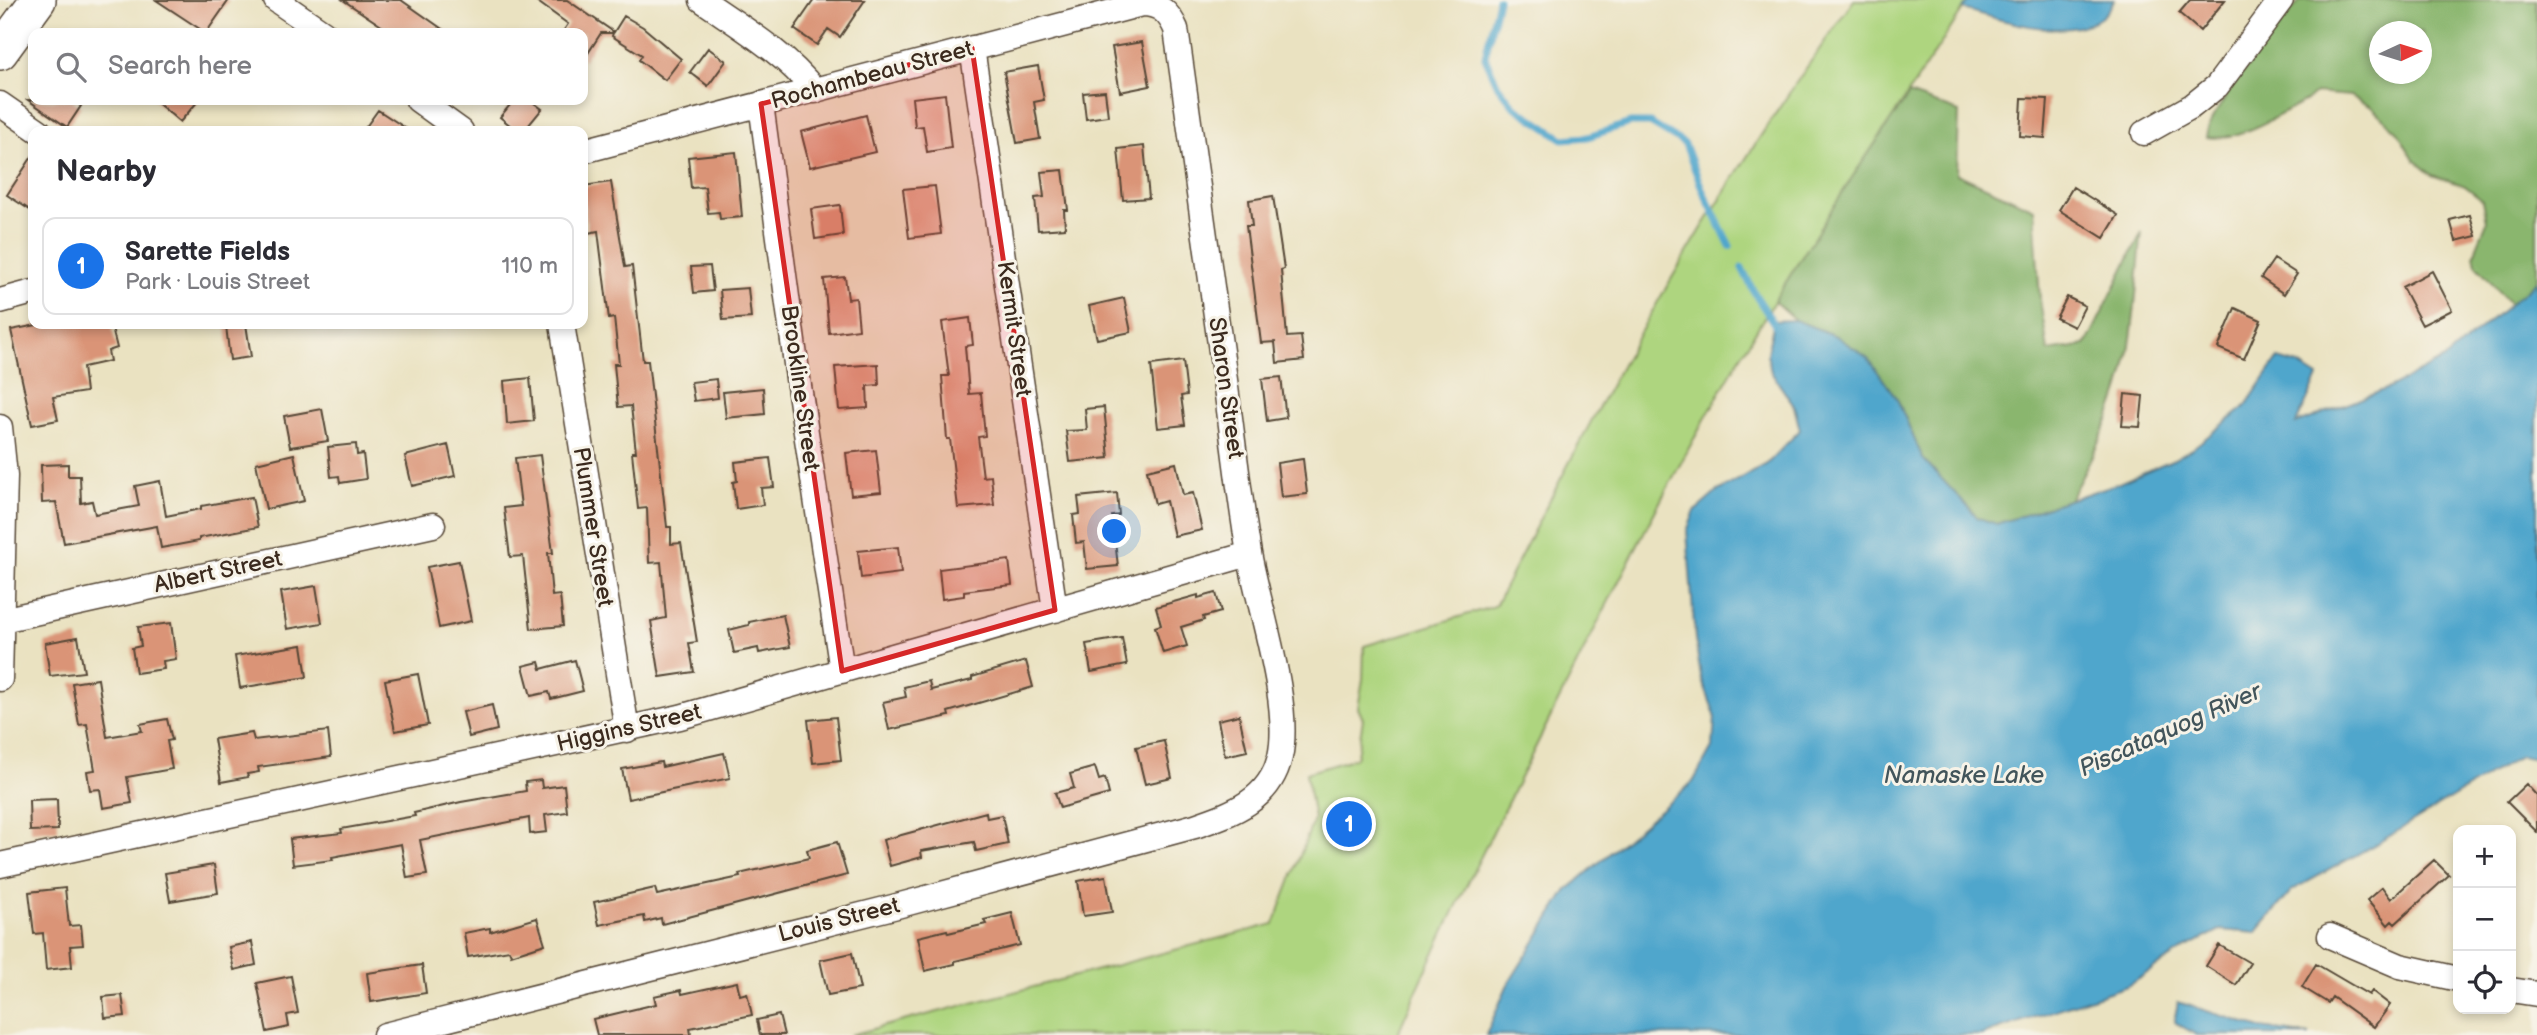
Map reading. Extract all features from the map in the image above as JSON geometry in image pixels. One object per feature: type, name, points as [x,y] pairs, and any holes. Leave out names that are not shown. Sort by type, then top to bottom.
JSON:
[{"type":"main road","points":[[0,52],[38,0]]},
{"type":"street","points":[[276,0],[317,28]]},
{"type":"street","points":[[702,0],[773,50],[796,69],[815,90]]},
{"type":"street","points":[[2144,133],[2192,106],[2217,86],[2281,0]]},
{"type":"street","name":"Rochambeau Street","points":[[588,150],[1142,4],[1161,8]]},
{"type":"street","name":"Sharon Street","points":[[1161,8],[1170,16],[1176,29],[1249,554],[1280,704],[1281,754],[1276,771]]},
{"type":"street","name":"Kermit Street","points":[[972,48],[1055,610]]},
{"type":"street","points":[[0,104],[32,126]]},
{"type":"street","name":"Brookline Street","points":[[761,104],[799,386],[842,671]]},
{"type":"street","points":[[425,105],[454,126]]},
{"type":"street","points":[[0,301],[28,293]]},
{"type":"street","name":"Plummer Street","points":[[563,329],[627,730]]},
{"type":"street","points":[[0,427],[5,476],[0,679]]},
{"type":"street","name":"Albert Street","points":[[2,620],[433,525]]},
{"type":"street","name":"Higgins Street","points":[[0,865],[627,730],[1249,554]]},
{"type":"street","name":"Louis Street","points":[[385,1035],[893,907],[1195,826],[1236,811],[1252,801],[1266,788],[1276,771]]},
{"type":"street","points":[[2330,936],[2400,965],[2453,978]]},
{"type":"street","points":[[2516,991],[2537,994]]},
{"type":"highlighted area","points":[[972,48],[1055,610],[842,671],[761,104]]},
{"type":"green space","points":[[1854,0],[1969,0],[1803,255],[1698,431],[1625,569],[1494,830],[1397,1035],[850,1035],[1274,924],[1314,819],[1306,773],[1356,758],[1357,755],[1363,719],[1358,708],[1363,679],[1364,646],[1495,606],[1598,409],[1663,293],[1755,144]]},
{"type":"green space","points":[[2300,0],[2537,0],[2537,281],[2510,304],[2476,264],[2474,254],[2487,222],[2483,200],[2465,186],[2432,175],[2414,160],[2397,131],[2371,107],[2351,96],[2315,93],[2306,101],[2244,132],[2218,138],[2206,137],[2219,106]]},
{"type":"green space","points":[[1909,94],[1959,112],[1957,174],[2034,209],[2040,300],[2048,351],[2086,345],[2142,232],[2133,326],[2124,375],[2112,412],[2087,466],[2069,500],[1997,524],[1978,518],[1923,459],[1897,399],[1836,336],[1795,320],[1774,301],[1853,176]]},
{"type":"water","points":[[1969,0],[2114,0],[2103,16],[2087,25],[2045,28],[2000,20],[1963,9]]},
{"type":"water","name":"Namaske Lake","points":[[2537,281],[2537,759],[2520,756],[2378,843],[2291,891],[2256,933],[2220,930],[2187,947],[2127,986],[1981,1035],[1486,1035],[1507,986],[1567,890],[1693,782],[1713,746],[1715,715],[1701,677],[1695,639],[1687,531],[1695,511],[1718,491],[1767,464],[1800,430],[1794,406],[1771,372],[1767,354],[1774,321],[1795,320],[1836,336],[1868,358],[1897,399],[1923,459],[1978,518],[1997,524],[2119,483],[2193,448],[2244,408],[2278,359],[2299,365],[2318,377],[2296,424],[2389,388],[2446,358]]},
{"type":"water","points":[[2178,1002],[2261,1028],[2310,1035],[2197,1035],[2174,1022]]},
{"type":"building","points":[[156,0],[229,0],[209,28],[198,28]]},
{"type":"building","points":[[343,0],[401,0],[441,28],[385,28]]},
{"type":"building","points":[[535,0],[567,0],[614,32],[624,16],[643,27],[681,59],[665,80],[639,60],[642,55],[612,36],[613,33],[601,33],[588,53],[588,28],[565,28],[568,24]]},
{"type":"building","points":[[814,0],[865,0],[840,37],[828,29],[817,45],[794,29]]},
{"type":"building","points":[[2190,0],[2225,0],[2200,31],[2179,13]]},
{"type":"building","points":[[1142,42],[1150,86],[1120,92],[1112,47]]},
{"type":"building","points":[[708,48],[726,61],[708,86],[690,72]]},
{"type":"building","points":[[1038,66],[1044,100],[1034,102],[1040,139],[1017,143],[1004,72]]},
{"type":"building","points":[[1105,91],[1108,116],[1086,119],[1083,93]]},
{"type":"building","points":[[945,94],[951,148],[927,152],[923,126],[915,127],[912,98]]},
{"type":"building","points":[[2022,98],[2048,99],[2045,138],[2020,136]]},
{"type":"building","points":[[35,105],[81,106],[66,126]]},
{"type":"building","points":[[160,105],[195,105],[180,122]]},
{"type":"building","points":[[510,105],[537,105],[542,109],[528,126],[511,126],[500,117]]},
{"type":"building","points":[[378,110],[402,126],[367,126]]},
{"type":"building","points":[[866,115],[875,152],[810,167],[801,132]]},
{"type":"building","points":[[1144,146],[1149,198],[1123,200],[1118,149]]},
{"type":"building","points":[[736,152],[742,217],[720,219],[719,212],[708,213],[705,187],[691,188],[688,157]]},
{"type":"building","points":[[28,163],[28,209],[7,195]]},
{"type":"building","points":[[1063,170],[1068,210],[1064,210],[1065,228],[1038,230],[1035,198],[1044,197],[1041,172]]},
{"type":"building","points":[[611,182],[625,267],[632,266],[643,361],[648,361],[667,527],[671,527],[671,544],[681,543],[697,642],[689,643],[694,672],[660,677],[651,621],[666,618],[661,562],[649,563],[647,508],[638,509],[632,452],[636,452],[631,406],[618,407],[614,364],[619,364],[614,318],[609,319],[598,231],[588,233],[588,185]]},
{"type":"building","points":[[935,186],[941,234],[909,238],[903,189]]},
{"type":"building","points":[[2073,187],[2118,215],[2104,238],[2059,210]]},
{"type":"building","points":[[1273,196],[1284,269],[1281,270],[1287,337],[1301,336],[1304,360],[1277,363],[1275,342],[1261,343],[1246,226],[1252,226],[1249,200]]},
{"type":"building","points":[[840,205],[843,235],[815,239],[811,209]]},
{"type":"building","points":[[2470,215],[2476,236],[2456,241],[2450,220]]},
{"type":"building","points":[[2274,259],[2297,274],[2284,294],[2261,278]]},
{"type":"building","points":[[710,266],[713,291],[694,293],[691,267]]},
{"type":"building","points":[[2432,271],[2452,310],[2422,325],[2402,287]]},
{"type":"building","points":[[845,277],[848,299],[856,298],[859,329],[829,333],[824,279]]},
{"type":"building","points":[[748,288],[751,318],[723,320],[720,290]]},
{"type":"building","points":[[2067,297],[2085,306],[2074,327],[2056,318]]},
{"type":"building","points":[[1124,298],[1131,332],[1097,339],[1089,306]]},
{"type":"building","points":[[2235,308],[2261,320],[2244,359],[2218,348]]},
{"type":"building","points":[[970,318],[973,345],[965,346],[969,394],[981,393],[985,436],[978,437],[983,477],[991,476],[994,505],[958,508],[950,439],[947,439],[942,376],[949,376],[942,322]]},
{"type":"building","points":[[28,327],[28,329],[112,329],[117,348],[108,351],[110,361],[83,367],[86,392],[53,397],[58,420],[32,425],[11,330]]},
{"type":"building","points":[[226,329],[247,329],[251,357],[230,360]]},
{"type":"building","points":[[1183,361],[1187,395],[1181,396],[1185,425],[1158,428],[1151,365]]},
{"type":"building","points":[[878,364],[879,385],[867,386],[868,408],[839,410],[835,367]]},
{"type":"building","points":[[1281,377],[1286,418],[1267,421],[1262,379]]},
{"type":"building","points":[[530,378],[534,421],[507,424],[504,381]]},
{"type":"building","points":[[716,379],[718,398],[694,401],[691,382]]},
{"type":"building","points":[[763,388],[765,414],[726,418],[723,392]]},
{"type":"building","points":[[2125,394],[2143,396],[2140,427],[2122,426]]},
{"type":"building","points":[[1104,407],[1109,458],[1070,462],[1066,431],[1087,430],[1085,409]]},
{"type":"building","points":[[322,409],[328,441],[290,447],[284,416]]},
{"type":"building","points":[[356,444],[357,455],[363,454],[366,479],[340,483],[339,476],[331,477],[328,447]]},
{"type":"building","points":[[448,445],[455,476],[412,486],[405,456]]},
{"type":"building","points":[[876,450],[881,492],[851,495],[846,453]]},
{"type":"building","points":[[294,454],[304,501],[266,509],[256,463]]},
{"type":"building","points":[[540,455],[553,553],[548,553],[552,596],[560,595],[563,626],[531,629],[523,556],[510,557],[504,508],[521,506],[515,458]]},
{"type":"building","points":[[770,458],[774,487],[761,488],[763,505],[736,509],[733,482],[737,481],[735,462]]},
{"type":"building","points":[[1303,459],[1307,494],[1281,497],[1277,463]]},
{"type":"building","points":[[1176,463],[1183,495],[1193,493],[1202,530],[1174,536],[1166,501],[1155,504],[1147,470]]},
{"type":"building","points":[[68,464],[68,476],[80,476],[81,503],[92,501],[95,514],[139,506],[135,486],[160,481],[166,516],[201,509],[201,506],[252,497],[258,527],[161,548],[157,526],[64,543],[56,502],[42,503],[41,465]]},
{"type":"building","points":[[1117,493],[1119,515],[1112,516],[1118,566],[1087,569],[1084,542],[1076,543],[1073,515],[1080,514],[1078,497]]},
{"type":"building","points":[[898,547],[901,573],[861,578],[858,551]]},
{"type":"building","points":[[1009,560],[1012,585],[964,591],[964,596],[942,599],[939,569]]},
{"type":"building","points":[[459,561],[471,621],[439,628],[427,567]]},
{"type":"building","points":[[316,586],[322,623],[287,629],[281,592]]},
{"type":"building","points":[[1216,593],[1221,612],[1181,627],[1187,646],[1163,653],[1155,627],[1161,625],[1156,607],[1198,595],[1198,598]]},
{"type":"building","points":[[783,615],[790,647],[759,653],[758,648],[734,653],[729,630],[749,625],[749,622]]},
{"type":"building","points":[[171,623],[176,659],[163,661],[164,669],[136,673],[132,648],[141,646],[138,627]]},
{"type":"building","points":[[78,637],[84,672],[50,676],[45,643]]},
{"type":"building","points":[[1122,638],[1127,665],[1091,672],[1086,644]]},
{"type":"building","points":[[302,645],[307,677],[240,688],[235,656]]},
{"type":"building","points":[[575,660],[583,691],[551,699],[549,692],[531,696],[523,666],[539,662],[541,669]]},
{"type":"building","points":[[1026,661],[1033,687],[948,712],[949,716],[889,730],[883,702],[906,697],[904,687],[929,681],[931,690],[972,680],[972,677]]},
{"type":"building","points":[[418,674],[428,725],[395,731],[385,680]]},
{"type":"building","points":[[98,679],[107,737],[142,731],[140,724],[167,719],[172,740],[167,741],[172,769],[127,777],[132,803],[103,808],[100,789],[90,790],[87,771],[95,770],[87,724],[79,725],[72,683]]},
{"type":"building","points":[[492,705],[497,730],[469,737],[463,712]]},
{"type":"building","points":[[1239,715],[1247,751],[1225,756],[1218,720]]},
{"type":"building","points":[[836,717],[841,760],[813,763],[808,720]]},
{"type":"building","points":[[328,731],[331,757],[258,767],[259,772],[247,774],[248,777],[221,782],[214,739],[252,733],[254,740]]},
{"type":"building","points":[[1164,741],[1172,778],[1145,784],[1136,747]]},
{"type":"building","points":[[724,753],[730,778],[628,799],[622,769],[661,762],[662,767]]},
{"type":"building","points":[[1095,767],[1099,780],[1105,778],[1109,794],[1060,808],[1055,793],[1074,788],[1070,774]]},
{"type":"building","points":[[541,780],[542,788],[564,785],[567,812],[545,815],[547,832],[530,834],[529,818],[420,840],[427,875],[407,878],[401,844],[332,857],[333,860],[293,865],[290,839],[342,833],[341,829],[415,816],[414,813],[461,802],[526,791],[525,782]]},
{"type":"building","points":[[2526,784],[2537,796],[2537,832],[2507,802]]},
{"type":"building","points":[[57,799],[58,830],[30,831],[29,800]]},
{"type":"building","points":[[986,812],[987,818],[1002,815],[1008,844],[976,851],[974,842],[921,851],[922,857],[890,866],[883,840]]},
{"type":"building","points":[[837,842],[847,875],[662,924],[661,918],[645,922],[644,916],[599,925],[594,902],[655,888],[657,895],[740,877],[739,874],[809,858],[807,850]]},
{"type":"building","points":[[2434,860],[2449,875],[2395,924],[2392,921],[2388,925],[2367,900],[2382,887],[2391,899]]},
{"type":"building","points":[[214,865],[218,893],[170,901],[165,873]]},
{"type":"building","points":[[1106,876],[1112,912],[1083,916],[1078,881]]},
{"type":"building","points":[[65,888],[69,926],[81,925],[83,945],[70,946],[72,967],[46,970],[43,933],[34,934],[29,892]]},
{"type":"building","points":[[1012,913],[1020,945],[925,971],[918,937],[986,924],[984,920]]},
{"type":"building","points":[[537,918],[545,944],[511,955],[509,950],[468,957],[464,933],[490,928],[490,932]]},
{"type":"building","points":[[252,942],[256,965],[234,970],[229,947]]},
{"type":"building","points":[[2219,945],[2250,963],[2236,985],[2206,966]]},
{"type":"building","points":[[852,953],[860,989],[828,995],[820,960]]},
{"type":"building","points":[[2316,964],[2369,995],[2372,991],[2390,1005],[2374,1027],[2332,997],[2328,1003],[2302,987]]},
{"type":"building","points":[[422,965],[426,993],[371,1002],[367,973]]},
{"type":"building","points":[[291,976],[298,1013],[287,1015],[289,1027],[267,1032],[257,983]]},
{"type":"building","points":[[737,982],[740,995],[747,993],[752,1015],[690,1028],[691,1035],[597,1035],[593,1019],[656,1004],[654,996],[681,990],[682,994]]},
{"type":"building","points":[[122,995],[125,1016],[105,1018],[103,997]]},
{"type":"building","points":[[779,1015],[784,1035],[760,1035],[757,1020]]},
{"type":"waterway","points":[[1498,0],[1485,57],[1498,86],[1515,107],[1563,139],[1588,137],[1630,123],[1650,123],[1685,144],[1703,191],[1730,246]]},
{"type":"waterway","points":[[1742,268],[1777,328]]},
{"type":"place","name":"Sarette Fields","points":[[1349,824]]},
{"type":"water label","name":"Piscataquog River","points":[[2170,730]]}]
